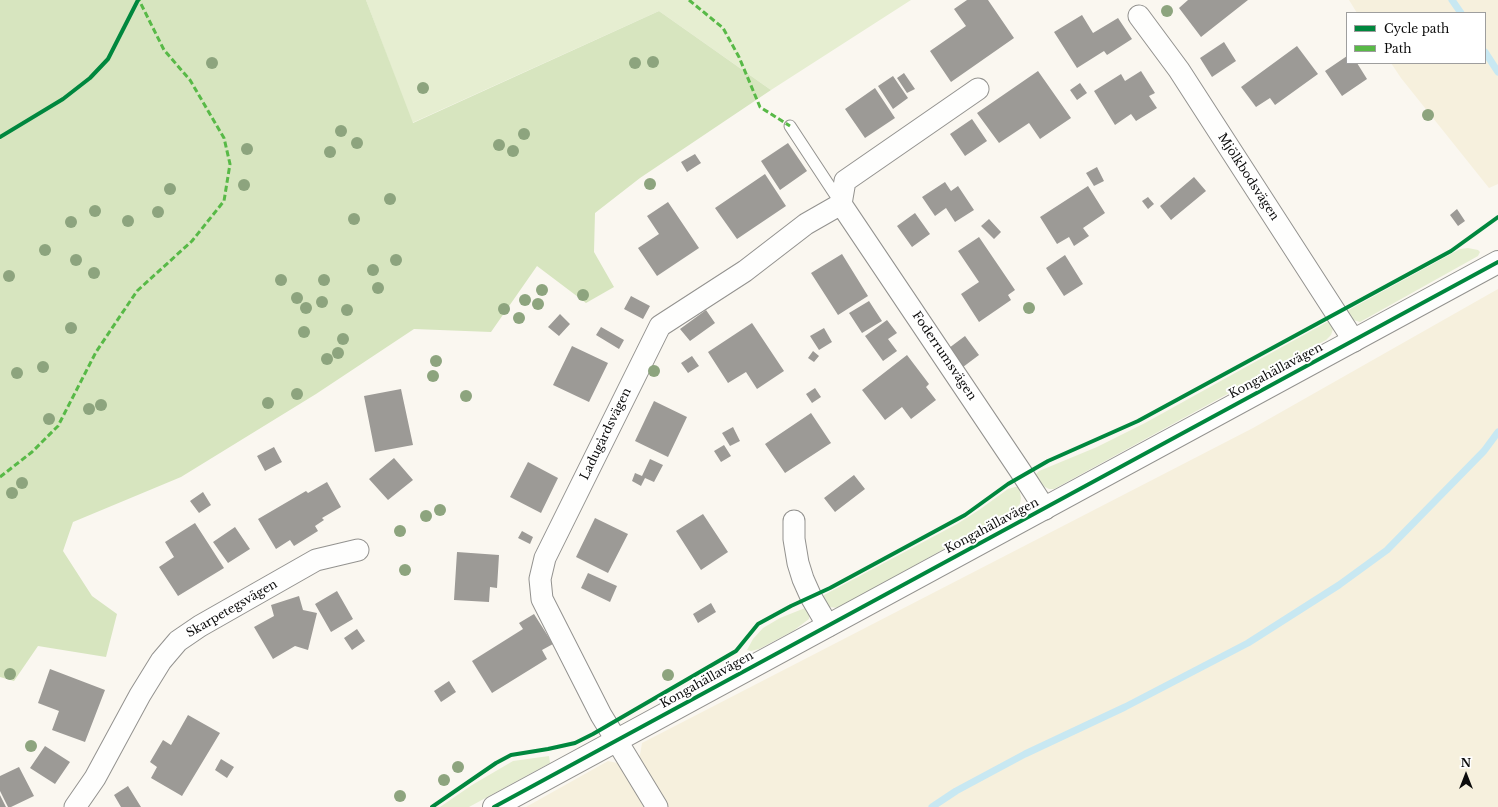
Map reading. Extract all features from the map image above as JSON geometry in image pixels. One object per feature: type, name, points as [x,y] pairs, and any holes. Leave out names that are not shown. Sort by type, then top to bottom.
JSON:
[{"type":"street","name":"Mjölkbodsvägen","points":[[1139,16],[1179,70],[1354,341]]},
{"type":"street","points":[[841,204],[845,181],[978,89]]},
{"type":"street","name":"Foderrumsvägen","points":[[841,204],[1045,509]]},
{"type":"street","name":"Ladugårdsvägen","points":[[658,807],[584,685],[542,599],[540,580],[545,558],[660,326],[745,271],[806,224],[841,204]]},
{"type":"street","name":"Kongahällavägen","points":[[494,807],[1498,262]]},
{"type":"street","points":[[794,521],[794,539],[798,563],[803,579],[811,597],[828,626]]},
{"type":"street","name":"Skarpetegsvägen","points":[[75,807],[95,778],[140,695],[161,661],[178,641],[200,626],[316,560],[358,550]]},
{"type":"lane","points":[[790,126],[841,204]]},
{"type":"shaded area","points":[[1349,0],[1498,0],[1498,184],[1489,188],[1401,78],[1392,64],[1486,64],[1486,12],[1356,12]]},
{"type":"shaded area","points":[[1498,289],[1498,807],[526,807],[608,761],[622,764],[640,755],[642,743],[1253,428]]},
{"type":"green space","points":[[0,0],[366,0],[413,123],[659,11],[771,90],[640,178],[595,213],[594,252],[614,287],[586,303],[537,266],[491,332],[414,329],[316,394],[181,477],[73,522],[63,551],[92,596],[117,614],[106,657],[38,646],[14,681],[0,677]]},
{"type":"green space","points":[[366,0],[911,0],[771,90],[659,11],[412,123]]},
{"type":"green space","points":[[1468,248],[1478,250],[1480,252],[1478,256],[1360,322],[1350,319],[1345,312],[1460,249]]},
{"type":"green space","points":[[1327,322],[1331,322],[1333,329],[1331,335],[1326,340],[1054,489],[1045,487],[1036,478],[1036,474],[1039,471],[1097,447],[1145,423]]},
{"type":"green space","points":[[1019,487],[1021,498],[1020,504],[1014,510],[838,608],[829,607],[821,598],[824,595],[957,524],[1008,489]]},
{"type":"green space","points":[[805,608],[809,614],[809,619],[793,631],[759,649],[751,651],[747,650],[753,639],[763,628],[780,618]]},
{"type":"green space","points":[[549,756],[550,763],[469,807],[440,807],[472,785],[513,761]]},
{"type":"building","points":[[967,0],[988,0],[1014,38],[951,82],[930,51],[966,26],[954,9]]},
{"type":"building","points":[[1188,0],[1248,0],[1201,37],[1179,8]]},
{"type":"building","points":[[1082,15],[1093,33],[1118,18],[1132,39],[1107,55],[1104,51],[1077,68],[1054,32]]},
{"type":"building","points":[[1224,42],[1236,61],[1212,77],[1200,58]]},
{"type":"building","points":[[1297,46],[1318,74],[1275,105],[1270,98],[1256,107],[1241,87]]},
{"type":"building","points":[[1346,57],[1346,64],[1358,64],[1367,79],[1342,96],[1325,71]]},
{"type":"building","points":[[1038,71],[1071,118],[1040,139],[1029,123],[999,143],[977,113]]},
{"type":"building","points":[[1141,71],[1155,93],[1149,96],[1157,108],[1136,121],[1131,114],[1115,125],[1094,91],[1121,74],[1125,81]]},
{"type":"building","points":[[904,73],[915,89],[907,93],[897,78]]},
{"type":"building","points":[[893,76],[908,98],[893,109],[878,86]]},
{"type":"building","points":[[1080,83],[1087,93],[1077,100],[1070,90]]},
{"type":"building","points":[[875,88],[895,118],[865,138],[845,109]]},
{"type":"building","points":[[972,119],[987,141],[965,156],[950,134]]},
{"type":"building","points":[[788,143],[807,171],[780,190],[761,161]]},
{"type":"building","points":[[695,154],[701,163],[687,172],[681,162]]},
{"type":"building","points":[[1097,167],[1104,181],[1094,186],[1086,173]]},
{"type":"building","points":[[765,174],[786,206],[737,239],[715,208]]},
{"type":"building","points":[[1194,177],[1206,191],[1171,220],[1160,206]]},
{"type":"building","points":[[945,182],[951,191],[958,186],[974,210],[955,222],[946,208],[935,216],[922,197]]},
{"type":"building","points":[[1088,186],[1105,213],[1083,228],[1089,236],[1074,246],[1069,237],[1057,244],[1040,217]]},
{"type":"building","points":[[1148,197],[1154,204],[1148,209],[1142,201]]},
{"type":"building","points":[[668,202],[699,248],[657,276],[638,248],[659,234],[647,216]]},
{"type":"building","points":[[1457,209],[1465,221],[1458,226],[1450,215]]},
{"type":"building","points":[[915,213],[930,234],[912,247],[897,226]]},
{"type":"building","points":[[989,219],[1001,232],[994,239],[981,226]]},
{"type":"building","points":[[979,237],[1015,290],[1008,295],[1011,300],[979,322],[961,294],[979,282],[958,251]]},
{"type":"building","points":[[842,254],[868,296],[838,315],[811,273]]},
{"type":"building","points":[[1065,255],[1083,284],[1064,296],[1046,268]]},
{"type":"building","points":[[631,296],[650,306],[643,319],[624,309]]},
{"type":"building","points":[[869,301],[882,321],[862,333],[849,313]]},
{"type":"building","points":[[706,310],[715,323],[690,341],[680,329]]},
{"type":"building","points":[[560,314],[570,324],[559,336],[548,327]]},
{"type":"building","points":[[887,320],[897,333],[888,339],[897,351],[883,361],[865,336]]},
{"type":"building","points":[[752,323],[784,371],[757,389],[746,372],[728,383],[708,352]]},
{"type":"building","points":[[601,327],[624,340],[619,349],[596,335]]},
{"type":"building","points":[[824,328],[832,342],[819,350],[810,336]]},
{"type":"building","points":[[965,336],[979,355],[963,367],[949,348]]},
{"type":"building","points":[[572,346],[608,363],[589,402],[553,385]]},
{"type":"building","points":[[813,351],[819,356],[814,362],[808,358]]},
{"type":"building","points":[[907,355],[929,384],[926,387],[936,400],[911,419],[902,407],[885,420],[862,390]]},
{"type":"building","points":[[692,356],[699,366],[688,373],[681,363]]},
{"type":"building","points":[[815,388],[821,397],[812,403],[806,394]]},
{"type":"building","points":[[401,389],[413,445],[375,452],[364,396]]},
{"type":"building","points":[[654,401],[687,417],[668,457],[635,441]]},
{"type":"building","points":[[811,413],[831,443],[785,473],[765,444]]},
{"type":"building","points":[[733,427],[740,441],[730,446],[722,433]]},
{"type":"building","points":[[724,445],[731,456],[721,462],[714,451]]},
{"type":"building","points":[[274,447],[282,462],[265,471],[257,456]]},
{"type":"building","points":[[394,458],[413,480],[388,500],[369,479]]},
{"type":"building","points":[[650,459],[663,465],[654,482],[645,478],[641,486],[632,481],[635,473],[642,476]]},
{"type":"building","points":[[528,462],[558,478],[541,513],[510,497]]},
{"type":"building","points":[[854,475],[865,489],[835,512],[824,498]]},
{"type":"building","points":[[327,482],[341,507],[322,518],[324,520],[315,526],[318,531],[294,546],[290,540],[276,549],[258,519],[306,491],[308,493]]},
{"type":"building","points":[[203,492],[211,505],[199,513],[190,501]]},
{"type":"building","points":[[703,514],[728,552],[701,570],[676,531]]},
{"type":"building","points":[[595,518],[628,534],[608,573],[576,557]]},
{"type":"building","points":[[195,523],[224,568],[178,596],[159,567],[174,557],[165,542]]},
{"type":"building","points":[[235,527],[250,549],[228,563],[213,542]]},
{"type":"building","points":[[522,531],[533,537],[530,544],[518,538]]},
{"type":"building","points":[[457,552],[499,555],[497,588],[490,587],[489,602],[454,600]]},
{"type":"building","points":[[588,573],[617,586],[610,602],[581,588]]},
{"type":"building","points":[[337,591],[353,619],[331,632],[315,604]]},
{"type":"building","points":[[299,596],[303,610],[317,613],[308,650],[295,646],[273,659],[254,627],[274,616],[271,605]]},
{"type":"building","points":[[711,603],[716,612],[698,623],[693,614]]},
{"type":"building","points":[[534,614],[553,644],[542,650],[547,659],[492,693],[472,661],[523,629],[519,623]]},
{"type":"building","points":[[357,629],[365,641],[352,650],[344,638]]},
{"type":"building","points":[[50,669],[105,690],[85,742],[52,730],[59,711],[38,703]]},
{"type":"building","points":[[449,681],[456,692],[441,702],[434,691]]},
{"type":"building","points":[[188,715],[220,733],[182,796],[151,778],[157,767],[150,762],[163,740],[171,745]]},
{"type":"building","points":[[45,746],[70,762],[55,784],[30,768]]},
{"type":"building","points":[[221,759],[234,767],[227,778],[215,770]]},
{"type":"building","points":[[19,767],[34,796],[8,807],[0,791],[0,776]]},
{"type":"building","points":[[128,786],[141,807],[121,807],[114,795]]},
{"type":"building","points":[[0,795],[6,807],[0,807]]},
{"type":"waterway","points":[[1452,0],[1460,12]]},
{"type":"waterway","points":[[1486,54],[1498,72]]},
{"type":"waterway","points":[[932,807],[956,791],[1025,754],[1125,707],[1248,643],[1339,585],[1387,550],[1484,451],[1498,432]]},
{"type":"marked path","points":[[0,477],[32,452],[58,426],[96,352],[137,291],[192,241],[224,201],[230,164],[224,138],[190,80],[164,50],[139,0]]},
{"type":"marked path","points":[[689,0],[723,28],[739,57],[760,107],[790,126]]},
{"type":"cycle path","points":[[0,137],[63,99],[90,78],[108,59],[138,0]]},
{"type":"cycle path","points":[[432,807],[496,763],[511,755],[575,743],[593,734],[736,651],[758,624],[791,606],[830,588],[965,515],[1008,484],[1048,461],[1138,421],[1451,251],[1498,217]]},
{"type":"cycle path","points":[[494,807],[1498,262]]}]
